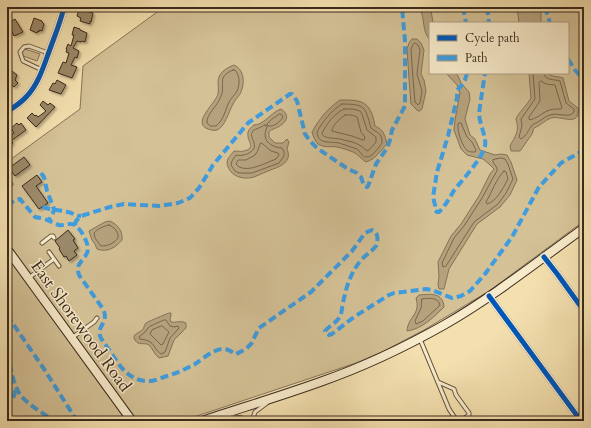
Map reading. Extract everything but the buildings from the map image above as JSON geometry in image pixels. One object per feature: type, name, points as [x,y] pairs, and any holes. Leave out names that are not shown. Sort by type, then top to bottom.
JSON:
[{"type":"main road","points":[[202,421],[320,382],[395,350],[444,325],[489,296],[584,228]]},
{"type":"main road","name":"East Shorewood Road","points":[[7,249],[132,421]]},
{"type":"street","points":[[7,112],[20,103],[32,90],[42,70],[64,7]]},
{"type":"street","points":[[544,257],[584,311]]},
{"type":"street","points":[[489,296],[581,421]]},
{"type":"lane","points":[[42,70],[23,61],[20,52],[24,47],[29,46],[48,53]]},
{"type":"lane","points":[[7,186],[11,184]]},
{"type":"lane","points":[[42,243],[51,236],[54,238]]},
{"type":"lane","points":[[49,252],[59,266]]},
{"type":"lane","points":[[28,278],[54,259]]},
{"type":"lane","points":[[72,338],[94,322],[97,318]]},
{"type":"lane","points":[[419,337],[449,409],[458,421],[469,415],[456,395],[454,388],[438,382]]},
{"type":"lane","points":[[252,421],[257,410],[279,396]]},
{"type":"lane","points":[[217,416],[227,418],[241,417],[248,421]]},
{"type":"shaded area","points":[[164,7],[584,7],[584,221],[489,291],[424,330],[384,351],[356,363],[182,421],[7,421],[7,162],[80,109],[83,66]]},
{"type":"shaded area","points":[[25,49],[40,54],[37,61],[23,56],[22,52]]},
{"type":"water","points":[[419,7],[428,7],[431,10],[433,22],[429,22],[429,39],[425,32]]},
{"type":"water","points":[[517,7],[541,7],[541,22],[519,22]]},
{"type":"water","points":[[412,39],[417,39],[421,43],[424,50],[421,74],[426,91],[422,109],[420,111],[418,111],[411,104],[407,49]]},
{"type":"water","points":[[234,65],[238,67],[242,74],[242,90],[222,126],[216,130],[208,129],[203,126],[202,122],[218,94],[219,76],[225,69]]},
{"type":"water","points":[[447,74],[457,74],[461,83],[469,92],[470,99],[465,119],[470,135],[475,139],[480,150],[495,155],[507,155],[517,180],[510,195],[500,207],[477,224],[449,269],[444,289],[439,289],[438,262],[451,236],[461,224],[479,196],[494,169],[483,159],[467,155],[461,149],[454,130],[460,93],[457,85]]},
{"type":"water","points":[[529,74],[548,74],[563,78],[569,101],[578,108],[578,114],[576,118],[573,119],[549,119],[534,128],[532,134],[520,151],[511,151],[510,146],[517,131],[516,119],[531,98]]},
{"type":"water","points":[[340,100],[357,101],[368,106],[372,113],[375,126],[382,131],[384,135],[387,144],[375,157],[369,161],[366,162],[355,153],[345,149],[320,145],[314,138],[312,132],[318,122],[335,103]]},
{"type":"water","points":[[281,109],[286,114],[286,120],[279,126],[269,131],[269,137],[275,143],[283,143],[287,139],[289,142],[287,149],[287,161],[280,166],[254,177],[242,178],[232,173],[227,165],[228,160],[234,151],[248,150],[251,147],[248,138],[248,131],[250,128],[261,123]]},
{"type":"water","points":[[110,221],[119,229],[122,234],[122,240],[111,249],[97,249],[89,231],[105,222]]},
{"type":"water","points":[[431,294],[439,296],[444,307],[423,325],[407,331],[408,326],[416,312],[416,298],[419,295]]},
{"type":"water","points":[[171,313],[171,322],[186,323],[186,328],[174,340],[168,356],[159,358],[149,345],[136,342],[134,336],[143,329],[146,323]]},
{"type":"marked path","points":[[75,225],[76,221],[81,216],[110,207],[124,204],[159,206],[178,203],[190,198],[199,188],[213,165],[248,123],[290,94],[292,94],[297,101],[305,134],[310,141],[317,148],[348,169],[357,173],[361,177],[364,186],[367,187],[376,164],[387,148],[392,130],[405,106],[405,41],[402,7]]},
{"type":"marked path","points":[[463,7],[466,22]]},
{"type":"marked path","points":[[487,7],[489,22]]},
{"type":"marked path","points":[[545,7],[550,22]]},
{"type":"marked path","points":[[569,61],[584,80]]},
{"type":"marked path","points":[[467,74],[463,84],[457,90],[457,98],[448,136],[437,172],[433,197],[435,210],[437,212],[439,212],[443,207],[476,163],[485,146],[485,139],[479,113],[485,74]]},
{"type":"marked path","points":[[7,205],[20,199],[35,217],[59,225],[73,224],[80,230],[87,242],[88,250],[79,265],[78,271],[79,275],[105,314],[100,330],[101,338],[129,375],[140,380],[151,381],[185,369],[218,350],[226,349],[236,354],[246,349],[251,344],[259,328],[311,292],[352,251],[365,233],[372,230],[377,235],[376,246],[362,259],[353,272],[345,293],[341,315],[338,320],[325,331],[327,334],[332,334],[354,317],[394,293],[426,289],[452,298],[461,296],[470,291],[485,274],[512,237],[539,187],[561,163],[584,150]]},
{"type":"marked path","points":[[41,173],[44,177],[47,191],[54,209],[49,220]]},
{"type":"marked path","points":[[43,206],[45,208],[70,212],[81,216]]},
{"type":"marked path","points":[[7,315],[77,421]]},
{"type":"marked path","points":[[7,340],[11,372],[19,393],[33,407],[56,421]]},
{"type":"marked path","points":[[7,408],[14,396],[16,387]]},
{"type":"cycle path","points":[[7,112],[25,98],[38,80],[58,28],[64,7]]},
{"type":"cycle path","points":[[544,257],[584,311]]},
{"type":"cycle path","points":[[489,296],[581,421]]}]
